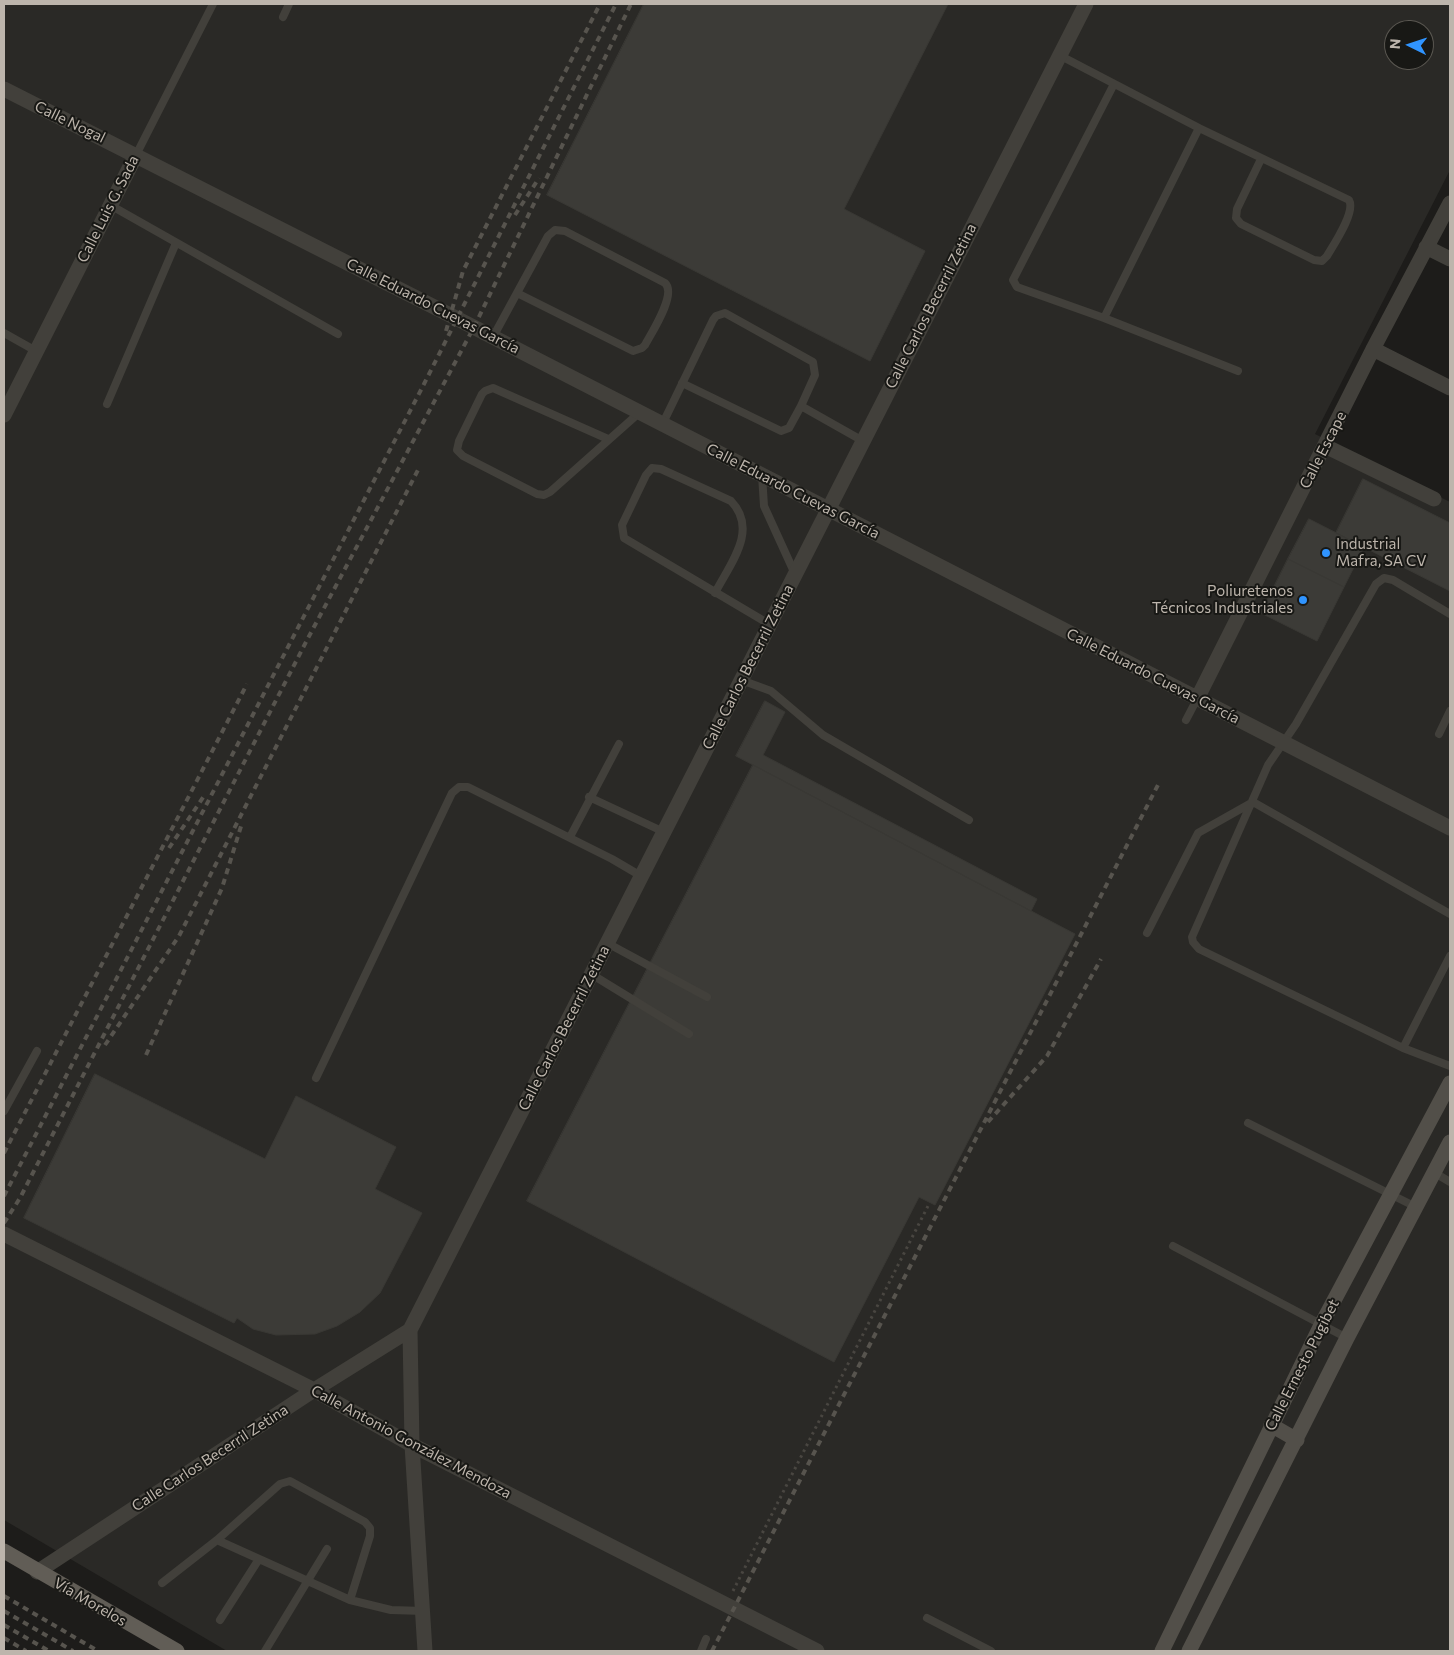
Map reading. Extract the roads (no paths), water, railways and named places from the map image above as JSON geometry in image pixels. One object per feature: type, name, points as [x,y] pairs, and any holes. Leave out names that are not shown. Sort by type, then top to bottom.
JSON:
[{"type":"main road","name":"Vía Morelos","points":[[4,1551],[37,1572],[177,1651]]},
{"type":"street","name":"Calle Carlos Becerril Zetina","points":[[426,1651],[412,1445],[410,1330],[1086,4]]},
{"type":"street","name":"Calle Nogal","points":[[4,90],[136,154]]},
{"type":"street","name":"Calle Luis G. Sada","points":[[4,414],[136,154]]},
{"type":"street","name":"Calle Eduardo Cuevas García","points":[[136,154],[1450,828]]},
{"type":"street","name":"Calle Escape","points":[[1198,699],[1373,349],[1450,203]]},
{"type":"street","points":[[1426,247],[1450,259]]},
{"type":"street","points":[[1373,349],[1450,388]]},
{"type":"street","points":[[1325,446],[1434,499]]},
{"type":"street","name":"Calle Ernesto Pugibet","points":[[1162,1651],[1322,1323],[1450,1083]]},
{"type":"street","name":"Calle Ernesto Pugibet","points":[[1189,1651],[1297,1440],[1346,1338],[1450,1142]]},
{"type":"street","name":"Calle Antonio González Mendoza","points":[[4,1234],[314,1390],[412,1445],[817,1651]]},
{"type":"street","name":"Calle Carlos Becerril Zetina","points":[[37,1572],[314,1390],[410,1330]]},
{"type":"street","points":[[1271,1425],[1297,1440]]},
{"type":"lane","name":"Calle Luis G. Sada","points":[[136,154],[213,4]]},
{"type":"lane","points":[[283,17],[289,4]]},
{"type":"lane","points":[[1059,55],[1199,128],[1349,200],[1351,204],[1350,214],[1328,256],[1322,261],[1314,260],[1241,224],[1236,218],[1237,209],[1261,159]]},
{"type":"lane","points":[[1114,84],[1013,280],[1017,287],[1104,318],[1238,371]]},
{"type":"lane","points":[[1104,318],[1199,128]]},
{"type":"lane","points":[[110,205],[338,334]]},
{"type":"lane","points":[[493,337],[548,236],[556,230],[560,230],[665,283],[669,289],[668,298],[645,345],[633,352],[517,293]]},
{"type":"lane","points":[[107,404],[176,242]]},
{"type":"lane","points":[[662,425],[682,382],[716,316],[725,313],[813,362],[816,370],[801,406],[789,428],[781,431],[682,382]]},
{"type":"lane","points":[[4,333],[36,351]]},
{"type":"lane","points":[[608,439],[493,388],[482,394],[458,441],[457,450],[463,456],[528,490],[544,495],[550,492],[638,413]]},
{"type":"lane","points":[[801,406],[863,441]]},
{"type":"lane","points":[[715,593],[742,544],[742,518],[737,508],[722,497],[661,469],[652,468],[646,475],[622,525],[621,534],[627,541],[715,593],[769,624]]},
{"type":"lane","points":[[762,475],[764,506],[795,574]]},
{"type":"lane","points":[[1450,614],[1393,580],[1380,580],[1283,744],[1268,765],[1193,933],[1195,946],[1403,1048],[1450,1066]]},
{"type":"lane","points":[[741,680],[771,691],[823,735],[969,820]]},
{"type":"lane","points":[[1186,720],[1198,699]]},
{"type":"lane","points":[[1439,734],[1450,711]]},
{"type":"lane","points":[[570,838],[619,744]]},
{"type":"lane","points":[[316,1078],[455,789],[459,787],[468,788],[570,838],[641,876]]},
{"type":"lane","points":[[590,797],[664,832]]},
{"type":"lane","points":[[1253,802],[1450,914]]},
{"type":"lane","points":[[1147,934],[1198,833],[1253,802]]},
{"type":"lane","points":[[608,943],[707,997]]},
{"type":"lane","points":[[1403,1048],[1450,956]]},
{"type":"lane","points":[[591,974],[689,1034]]},
{"type":"lane","points":[[4,1111],[37,1051]]},
{"type":"lane","points":[[1248,1123],[1416,1207]]},
{"type":"lane","points":[[1435,1173],[1450,1182]]},
{"type":"lane","points":[[1173,1246],[1322,1323],[1346,1338]]},
{"type":"lane","points":[[162,1583],[217,1540],[286,1480],[294,1482],[364,1522],[370,1528],[370,1536],[350,1600]]},
{"type":"lane","points":[[217,1540],[350,1600],[391,1610],[424,1611]]},
{"type":"lane","points":[[265,1651],[327,1549]]},
{"type":"lane","points":[[220,1620],[259,1559]]},
{"type":"lane","points":[[928,1618],[991,1651]]},
{"type":"lane","points":[[701,1651],[706,1639]]},
{"type":"railway","points":[[446,331],[463,271],[600,4]]},
{"type":"railway","points":[[4,1196],[424,384],[616,4]]},
{"type":"railway","points":[[4,1223],[20,1198],[307,640],[474,327],[631,4]]},
{"type":"railway","points":[[515,215],[539,178]]},
{"type":"railway","points":[[105,1045],[179,936],[419,468]]},
{"type":"railway","points":[[4,1153],[247,684]]},
{"type":"railway","points":[[712,1651],[1160,781]]},
{"type":"railway","points":[[169,848],[204,796]]},
{"type":"railway","points":[[146,1055],[222,888],[242,823]]},
{"type":"railway","points":[[988,1122],[1047,1056],[1101,959]]},
{"type":"railway","points":[[4,1596],[98,1651]]},
{"type":"railway","points":[[4,1611],[73,1651]]},
{"type":"railway","points":[[4,1625],[49,1651]]},
{"type":"railway","points":[[4,1638],[26,1651]]},
{"type":"place","name":"Industrial Mafra, SA CV","points":[[1326,553]]},
{"type":"place","name":"Poliuretenos Técnicos Industriales","points":[[1303,600]]}]
